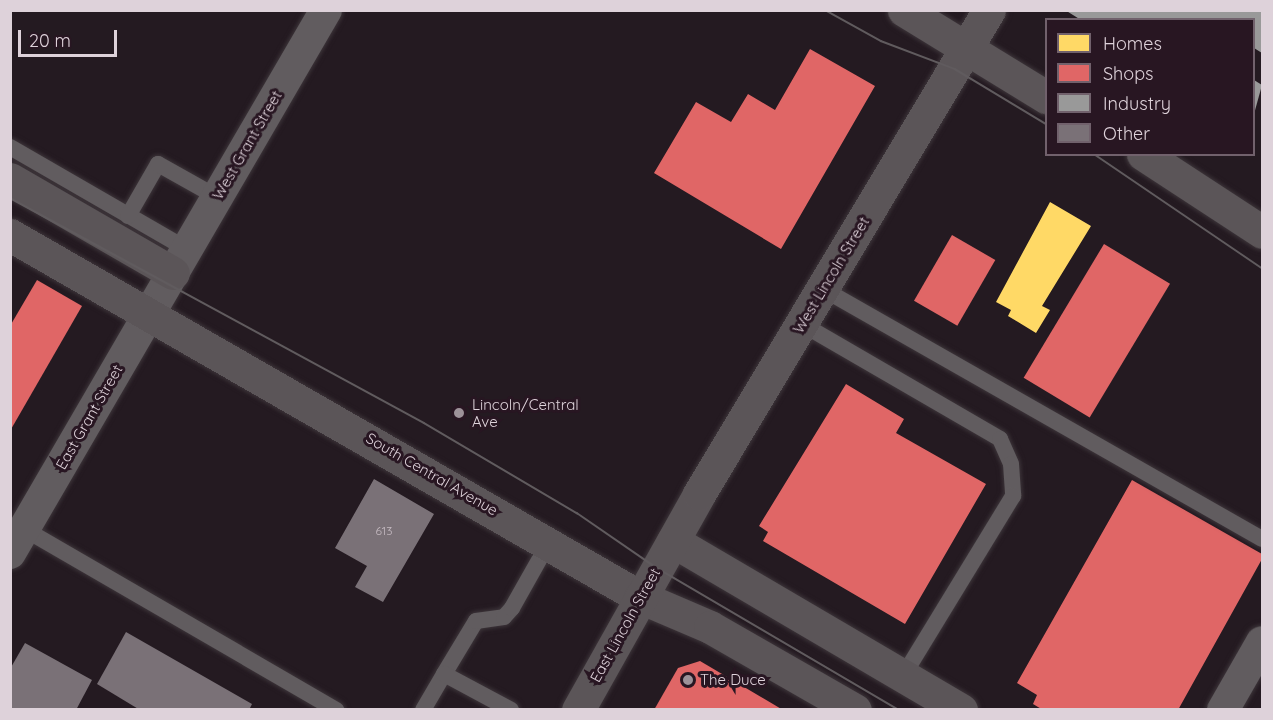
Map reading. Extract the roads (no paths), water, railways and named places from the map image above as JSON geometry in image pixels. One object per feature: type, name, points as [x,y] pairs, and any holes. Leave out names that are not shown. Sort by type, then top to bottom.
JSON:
[{"type":"main road","points":[[904,10],[1045,96]]},
{"type":"main road","name":"West Lincoln Street","points":[[673,540],[989,10]]},
{"type":"main road","points":[[1146,156],[1263,232]]},
{"type":"main road","points":[[10,178],[176,268]]},
{"type":"main road","name":"South Central Avenue","points":[[10,235],[151,312],[640,597],[710,627],[855,710]]},
{"type":"main road","points":[[673,540],[961,710]]},
{"type":"main road","name":"East Lincoln Street","points":[[578,710],[673,540]]},
{"type":"street","name":"West Grant Street","points":[[176,268],[326,10]]},
{"type":"street","name":"East Grant Street","points":[[15,535],[176,268]]},
{"type":"street","points":[[1223,710],[1263,642]]},
{"type":"lane","points":[[10,147],[128,216],[176,268]]},
{"type":"lane","points":[[128,216],[158,164],[217,196]]},
{"type":"lane","points":[[823,289],[1263,539]]},
{"type":"lane","points":[[802,324],[1000,439],[1011,464],[1013,496],[903,676]]},
{"type":"lane","points":[[15,535],[337,710]]},
{"type":"lane","points":[[423,710],[476,621],[504,617],[512,608],[539,560]]},
{"type":"lane","points":[[444,674],[511,710]]},
{"type":"tram line","points":[[825,10],[881,41],[955,69],[1045,123]]},
{"type":"tram line","points":[[1097,156],[1262,268]]},
{"type":"tram line","points":[[10,198],[424,423],[577,513],[657,568],[899,710]]},
{"type":"place","name":"Lincoln/Central Ave","points":[[459,413]]},
{"type":"place","name":"The Duce","points":[[688,680]]}]
